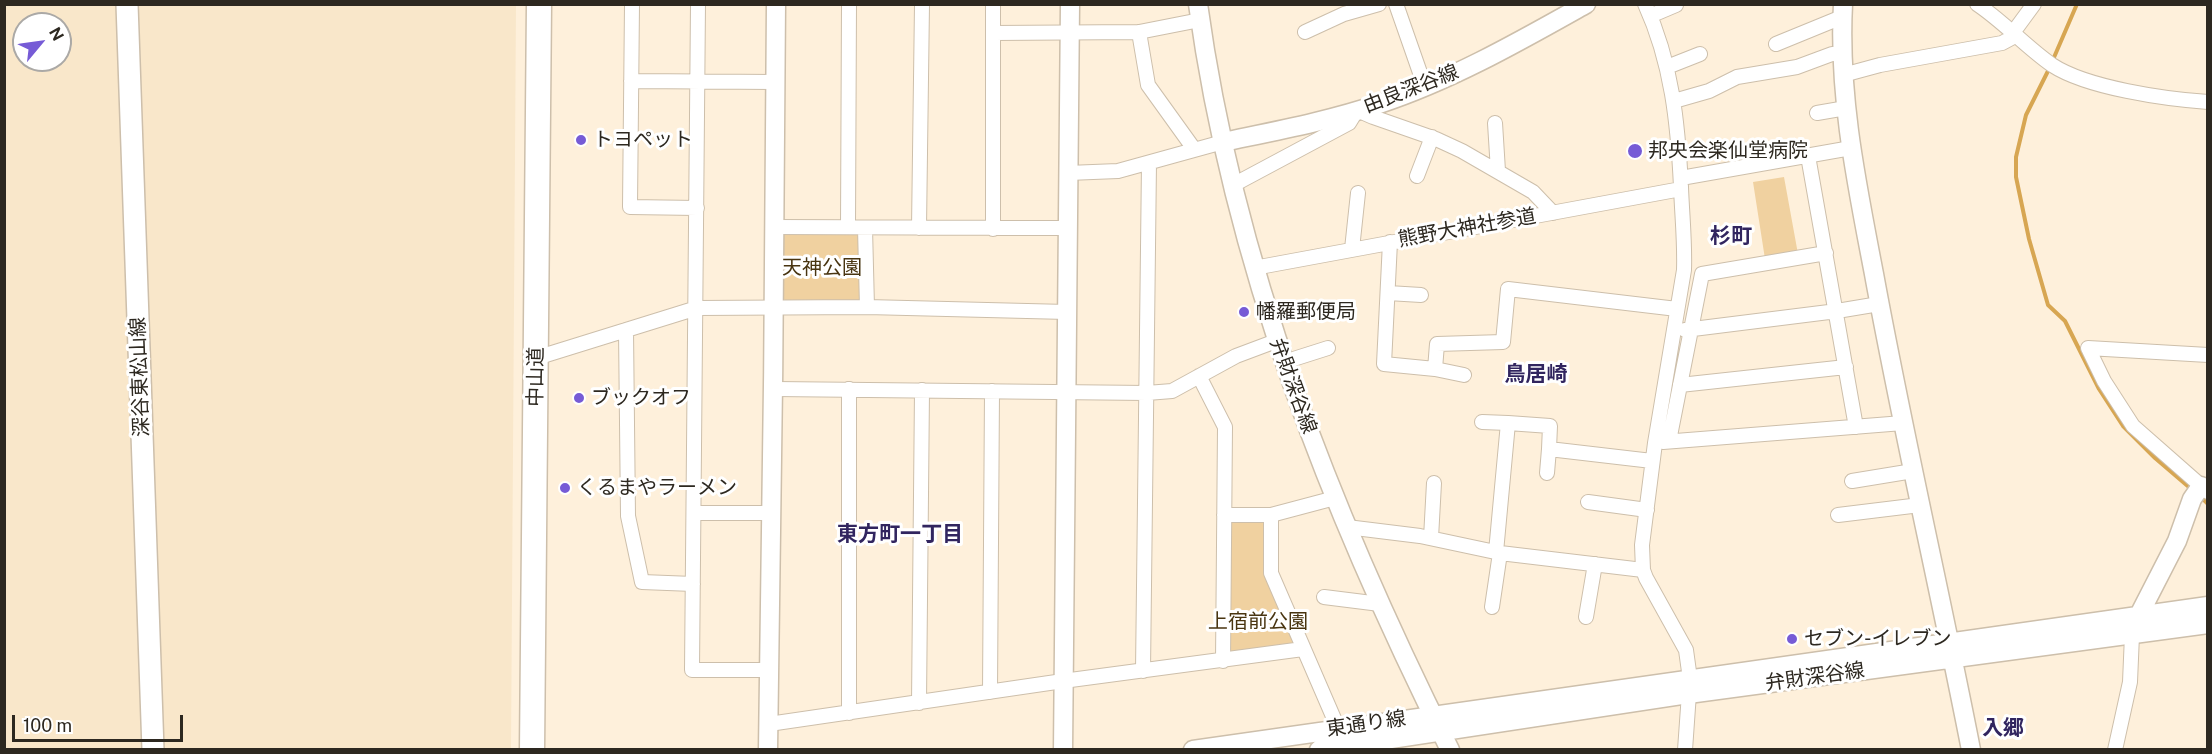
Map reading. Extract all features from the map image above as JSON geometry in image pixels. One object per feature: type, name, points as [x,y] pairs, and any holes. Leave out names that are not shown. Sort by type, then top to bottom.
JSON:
[{"type":"highway","name":"中山道","points":[[531,750],[539,4]]},
{"type":"main road","name":"深谷東松山線","points":[[127,4],[153,750]]},
{"type":"street","points":[[632,4],[630,207],[697,208]]},
{"type":"street","points":[[699,4],[692,670],[769,670]]},
{"type":"street","points":[[768,750],[775,388],[773,227],[776,4]]},
{"type":"street","points":[[848,228],[849,4]]},
{"type":"street","points":[[919,228],[922,4]]},
{"type":"street","points":[[993,4],[993,229]]},
{"type":"street","points":[[1063,750],[1070,4]]},
{"type":"street","points":[[1305,32],[1344,14],[1379,4]]},
{"type":"street","points":[[1396,4],[1425,87]]},
{"type":"street","name":"由良深谷線","points":[[1223,142],[1357,110],[1425,87],[1473,65],[1586,4]]},
{"type":"street","points":[[1977,4],[2051,64],[2078,78],[2160,96],[2208,102]]},
{"type":"street","points":[[1843,75],[1880,65],[2002,43],[2013,35],[2034,4]]},
{"type":"street","points":[[1662,442],[1684,260],[1681,183],[1674,101],[1667,67],[1647,10],[1676,5]]},
{"type":"street","points":[[1776,44],[1842,10],[1843,75],[1851,148],[1879,304],[1971,750]]},
{"type":"street","points":[[993,33],[1139,32],[1199,12]]},
{"type":"street","name":"弁財深谷線","points":[[1199,12],[1233,185],[1254,268],[1276,341],[1347,527],[1380,604],[1437,724],[1689,686],[1952,651],[2132,635],[2208,624]]},
{"type":"street","points":[[1139,32],[1148,85],[1194,149]]},
{"type":"street","points":[[1667,67],[1700,54]]},
{"type":"street","points":[[1674,101],[1709,91],[1735,72],[1797,67],[1832,54],[1842,54]]},
{"type":"street","points":[[631,81],[775,82]]},
{"type":"street","points":[[1817,113],[1846,108]]},
{"type":"street","points":[[1233,185],[1305,149],[1349,123],[1357,110],[1432,137],[1462,151],[1533,192],[1553,213]]},
{"type":"street","points":[[1495,123],[1498,171]]},
{"type":"street","points":[[1417,176],[1432,137]]},
{"type":"street","points":[[1068,173],[1118,171],[1223,142]]},
{"type":"street","name":"熊野大神社参道","points":[[1254,268],[1553,213],[1681,183],[1851,148]]},
{"type":"street","points":[[1808,156],[1856,427]]},
{"type":"street","points":[[1143,671],[1149,163]]},
{"type":"street","points":[[1352,249],[1358,193]]},
{"type":"street","points":[[773,227],[1068,228]]},
{"type":"street","points":[[865,228],[867,307]]},
{"type":"street","points":[[1390,242],[1384,364],[1435,369],[1464,375]]},
{"type":"street","points":[[1685,750],[1689,686],[1686,650],[1643,570],[1642,544],[1652,461],[1662,442],[1680,385],[1702,274],[1826,253]]},
{"type":"street","points":[[1435,369],[1437,344],[1503,342],[1508,289],[1677,309]]},
{"type":"street","points":[[1388,294],[1421,295]]},
{"type":"street","points":[[1674,332],[1879,304]]},
{"type":"street","points":[[536,358],[697,309],[867,307],[1067,312]]},
{"type":"street","points":[[626,330],[628,516],[642,582],[693,584]]},
{"type":"street","points":[[775,388],[1147,393],[1172,391],[1236,356],[1276,341]]},
{"type":"street","points":[[1284,362],[1328,348]]},
{"type":"street","points":[[2115,750],[2130,682],[2132,635],[2139,615],[2177,541],[2192,499],[2204,489],[2133,426],[2104,381],[2088,348],[2208,355]]},
{"type":"street","points":[[1680,385],[1846,368]]},
{"type":"street","points":[[1199,376],[1225,427],[1223,661]]},
{"type":"street","points":[[849,389],[849,713]]},
{"type":"street","points":[[919,703],[922,390]]},
{"type":"street","points":[[990,692],[992,391]]},
{"type":"street","points":[[1482,422],[1550,426],[1547,473]]},
{"type":"street","points":[[1492,607],[1508,423]]},
{"type":"street","points":[[1662,442],[1903,423]]},
{"type":"street","points":[[1549,449],[1652,461]]},
{"type":"street","points":[[1852,481],[1913,471]]},
{"type":"street","points":[[1431,538],[1434,483]]},
{"type":"street","points":[[1224,515],[1271,515],[1335,498]]},
{"type":"street","points":[[1588,502],[1647,510]]},
{"type":"street","points":[[1838,515],[1920,505]]},
{"type":"street","points":[[694,513],[772,513]]},
{"type":"street","points":[[1271,515],[1271,573],[1338,728]]},
{"type":"street","points":[[1347,527],[1377,529],[1431,538],[1498,553],[1643,570]]},
{"type":"street","points":[[1586,616],[1595,564]]},
{"type":"street","points":[[1324,597],[1380,604]]},
{"type":"street","name":"弁財深谷線","points":[[1952,651],[2139,615],[2208,606]]},
{"type":"street","points":[[769,724],[1304,649]]},
{"type":"street","points":[[1437,724],[1450,750]]},
{"type":"street","name":"東通り線","points":[[1193,750],[1338,728],[1437,724]]},
{"type":"street","name":"東通り線","points":[[1319,750],[1359,747],[1437,724]]},
{"type":"shaded area","points":[[4,5],[516,5],[511,749],[5,749]]},
{"type":"green space","points":[[1784,177],[1798,254],[1765,259],[1753,182]]},
{"type":"green space","name":"天神公園","points":[[785,233],[859,234],[862,298],[859,302],[786,301],[781,297],[782,237]]},
{"type":"green space","name":"上宿前公園","points":[[1264,520],[1267,524],[1267,573],[1295,645],[1233,654],[1229,651],[1230,524],[1233,521]]},
{"type":"waterway","points":[[2052,62],[2077,4]]},
{"type":"waterway","points":[[2049,69],[2026,115],[2016,157],[2016,177],[2029,239],[2048,305],[2065,321],[2099,389],[2123,426],[2190,488]]},
{"type":"waterway","points":[[2202,498],[2208,504]]},
{"type":"place","name":"トヨペット","points":[[581,140]]},
{"type":"place","name":"邦央会楽仙堂病院","points":[[1635,151]]},
{"type":"place","name":"幡羅郵便局","points":[[1244,312]]},
{"type":"place","name":"ブックオフ","points":[[579,398]]},
{"type":"place","name":"くるまやラーメン","points":[[565,488]]},
{"type":"place","name":"セブン-イレブン","points":[[1792,639]]},
{"type":"district","name":"杉町","points":[[1731,237]]},
{"type":"district","name":"鳥居崎","points":[[1536,375]]},
{"type":"district","name":"東方町一丁目","points":[[900,535]]},
{"type":"district","name":"入郷","points":[[2003,729]]}]
